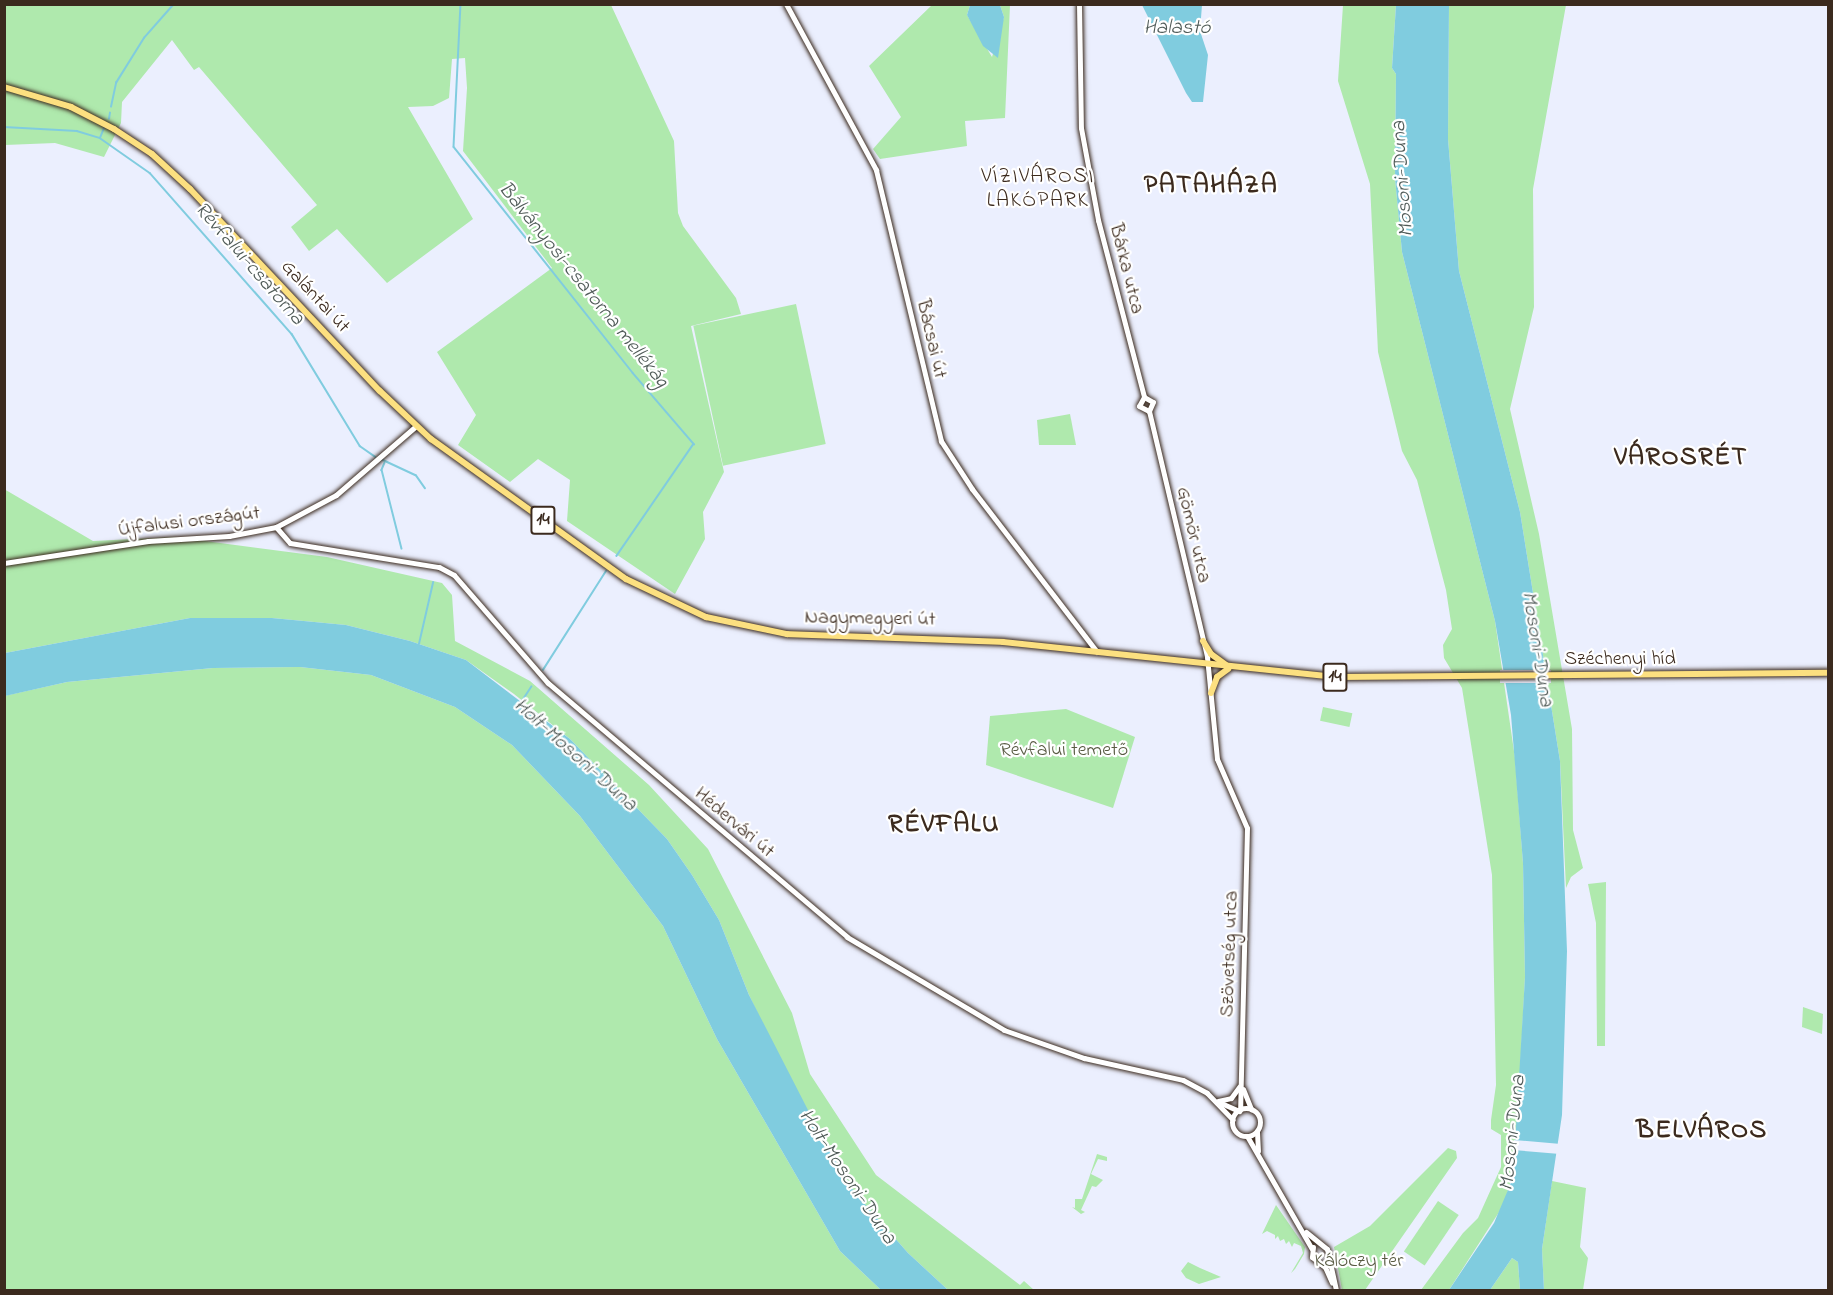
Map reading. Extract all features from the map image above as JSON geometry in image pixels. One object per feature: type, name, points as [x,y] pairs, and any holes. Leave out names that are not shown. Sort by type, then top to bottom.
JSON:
[{"type":"main road","name":"Galántai út","points":[[4,87],[71,107],[114,129],[152,154],[202,200],[416,426]]},
{"type":"main road","name":"Nagymegyeri út","points":[[416,426],[448,453],[626,579],[706,617],[787,634],[964,639],[1232,668],[1382,678]]},
{"type":"main road","points":[[1203,641],[1211,654],[1232,668],[1216,677],[1210,693]]},
{"type":"main road","name":"Széchenyi híd","points":[[1382,678],[1828,673]]},
{"type":"street","name":"Bácsai út","points":[[786,4],[876,170],[941,441],[1031,569],[1097,653]]},
{"type":"street","name":"Bárka utca","points":[[1079,4],[1081,128],[1098,220],[1144,397]]},
{"type":"street","points":[[1144,397],[1153,402],[1149,411],[1139,406],[1144,397]]},
{"type":"street","name":"Gömör utca","points":[[1149,411],[1208,665],[1219,768],[1247,828]]},
{"type":"street","name":"Újfalusi országút","points":[[4,562],[148,541],[229,536],[276,527],[320,507],[416,426]]},
{"type":"street","name":"Hédervári út","points":[[276,527],[290,543],[439,567],[454,574],[549,683],[856,943],[1004,1030],[1084,1058],[1183,1080],[1239,1110]]},
{"type":"street","name":"Szövetség utca","points":[[1239,1110],[1247,828]]},
{"type":"street","points":[[1217,1100],[1231,1098],[1240,1084]]},
{"type":"street","name":"Szövetség utca","points":[[1240,1084],[1251,1109]]},
{"type":"street","name":"Hédervári út","points":[[1217,1100],[1233,1120]]},
{"type":"street","points":[[1259,1154],[1257,1132],[1259,1118],[1251,1109],[1239,1110],[1233,1120],[1235,1131],[1247,1136],[1259,1154],[1297,1224],[1312,1249],[1312,1257],[1318,1261],[1336,1290],[1328,1254],[1297,1224]]},
{"type":"street","points":[[1247,1136],[1257,1132]]},
{"type":"street","points":[[1312,1249],[1320,1244]]},
{"type":"street","points":[[1318,1261],[1328,1254]]},
{"type":"green space","points":[[4,5],[611,5],[674,141],[678,213],[683,226],[736,298],[741,314],[691,326],[724,472],[703,512],[705,539],[675,594],[567,521],[570,480],[538,459],[510,482],[458,445],[476,415],[437,352],[552,268],[463,151],[467,88],[465,58],[452,59],[449,98],[433,106],[408,107],[473,219],[387,283],[337,229],[309,251],[291,227],[317,205],[199,67],[194,70],[172,40],[122,102],[121,123],[104,157],[55,143],[5,145]]},
{"type":"green space","points":[[932,5],[970,5],[967,15],[992,57],[1004,17],[1000,5],[1010,5],[1005,118],[965,121],[967,146],[880,159],[873,149],[901,117],[869,66]]},
{"type":"green space","points":[[1343,5],[1396,5],[1392,68],[1396,74],[1395,178],[1402,252],[1495,621],[1515,758],[1523,863],[1525,977],[1515,1168],[1503,1206],[1449,1290],[1421,1290],[1463,1233],[1478,1218],[1501,1167],[1501,1135],[1491,1129],[1496,1085],[1492,875],[1462,688],[1444,658],[1443,645],[1452,629],[1446,590],[1417,480],[1402,451],[1378,352],[1370,184],[1338,81]]},
{"type":"green space","points":[[1449,5],[1566,5],[1533,189],[1534,307],[1510,409],[1539,534],[1572,729],[1573,830],[1583,868],[1571,877],[1566,888],[1560,761],[1520,512],[1459,271],[1448,139]]},
{"type":"green space","points":[[796,304],[826,444],[723,466],[693,326]]},
{"type":"green space","points":[[1070,414],[1076,445],[1039,445],[1037,420]]},
{"type":"green space","points":[[4,489],[93,541],[175,537],[327,557],[442,583],[452,595],[455,641],[530,681],[649,785],[708,849],[792,1013],[810,1074],[876,1175],[1020,1285],[1024,1281],[1034,1290],[948,1290],[908,1253],[855,1193],[797,1095],[749,995],[719,920],[692,875],[667,839],[570,739],[514,694],[466,660],[410,641],[346,625],[272,618],[190,618],[5,653]]},
{"type":"green space","points":[[300,667],[371,675],[455,707],[512,745],[580,816],[663,926],[717,1039],[840,1251],[881,1290],[5,1290],[4,696],[67,682],[213,668]]},
{"type":"green space","points":[[1323,707],[1352,713],[1349,727],[1320,721]]},
{"type":"green space","name":"Révfalui temető","points":[[1066,709],[1135,737],[1113,808],[986,765],[990,716]]},
{"type":"green space","points":[[1606,882],[1605,1046],[1597,1046],[1596,923],[1588,884]]},
{"type":"green space","points":[[1803,1007],[1823,1014],[1822,1034],[1802,1027]]},
{"type":"green space","name":"Kálóczy tér","points":[[1448,1148],[1456,1151],[1457,1158],[1365,1290],[1342,1290],[1334,1247],[1370,1226]]},
{"type":"green space","points":[[1097,1154],[1107,1157],[1107,1161],[1098,1159],[1091,1174],[1103,1180],[1096,1187],[1092,1186],[1081,1210],[1085,1212],[1081,1214],[1072,1207],[1075,1208],[1075,1199],[1082,1199]]},
{"type":"green space","points":[[1552,1181],[1586,1188],[1580,1247],[1588,1258],[1583,1290],[1544,1290],[1542,1249]]},
{"type":"green space","points":[[1438,1201],[1459,1215],[1425,1266],[1404,1252]]},
{"type":"green space","points":[[1276,1205],[1305,1247],[1304,1254],[1291,1273],[1303,1253],[1301,1246],[1294,1243],[1292,1247],[1289,1241],[1286,1244],[1284,1239],[1280,1241],[1278,1236],[1275,1239],[1275,1235],[1267,1231],[1262,1234]]},
{"type":"green space","points":[[1512,1258],[1518,1262],[1520,1290],[1490,1290]]},
{"type":"green space","points":[[1188,1262],[1221,1277],[1199,1284],[1186,1278],[1181,1271]]},
{"type":"water","points":[[970,5],[1000,5],[1004,17],[998,58],[983,46],[967,15]]},
{"type":"water","name":"Halastó","points":[[1142,5],[1202,5],[1200,31],[1208,55],[1203,102],[1192,102],[1186,93]]},
{"type":"water","name":"Mosoni-Duna","points":[[1396,5],[1449,5],[1448,139],[1459,271],[1520,512],[1560,761],[1567,951],[1562,1115],[1542,1249],[1544,1290],[1520,1290],[1518,1262],[1512,1258],[1490,1290],[1449,1290],[1494,1223],[1513,1178],[1525,977],[1523,863],[1511,715],[1495,621],[1402,252],[1395,178],[1396,74],[1392,68]]},
{"type":"water","name":"Holt-Mosoni-Duna","points":[[190,618],[272,618],[346,625],[410,641],[466,660],[570,739],[667,839],[692,875],[719,920],[749,995],[829,1151],[855,1193],[908,1253],[948,1290],[881,1290],[840,1251],[717,1039],[663,926],[580,816],[512,745],[455,707],[371,675],[300,667],[213,668],[67,682],[5,696],[5,653]]},
{"type":"pier","points":[[1500,670],[1551,670],[1551,683],[1500,683]]},
{"type":"pier","points":[[1514,1140],[1561,1144],[1560,1154],[1513,1150]]},
{"type":"waterway","points":[[111,107],[116,83],[144,38],[174,4]]},
{"type":"waterway","name":"Bálványosi-csatorna mellékág","points":[[461,4],[454,147],[633,373],[694,444],[617,556]]},
{"type":"waterway","points":[[109,119],[110,113]]},
{"type":"waterway","name":"Révfalui-csatorna","points":[[4,127],[77,131],[100,138],[150,173],[292,334],[360,446],[376,457]]},
{"type":"waterway","points":[[100,138],[104,128]]},
{"type":"waterway","name":"Révfalui-csatorna","points":[[381,459],[416,475],[425,488]]},
{"type":"waterway","points":[[385,463],[382,470],[402,549]]},
{"type":"waterway","name":"Bálványosi-csatorna mellékág","points":[[543,670],[606,571]]},
{"type":"waterway","name":"Révfalui-csatorna","points":[[419,644],[433,583]]},
{"type":"waterway","name":"Bálványosi-csatorna mellékág","points":[[522,701],[531,687]]},
{"type":"district","name":"PATAHÁZA","points":[[1211,187]]},
{"type":"district","name":"VÍZIVÁROSI LAKÓPARK","points":[[1038,189]]},
{"type":"district","name":"VÁROSRÉT","points":[[1681,459]]},
{"type":"district","name":"RÉVFALU","points":[[944,826]]},
{"type":"district","name":"BELVÁROS","points":[[1702,1132]]}]
